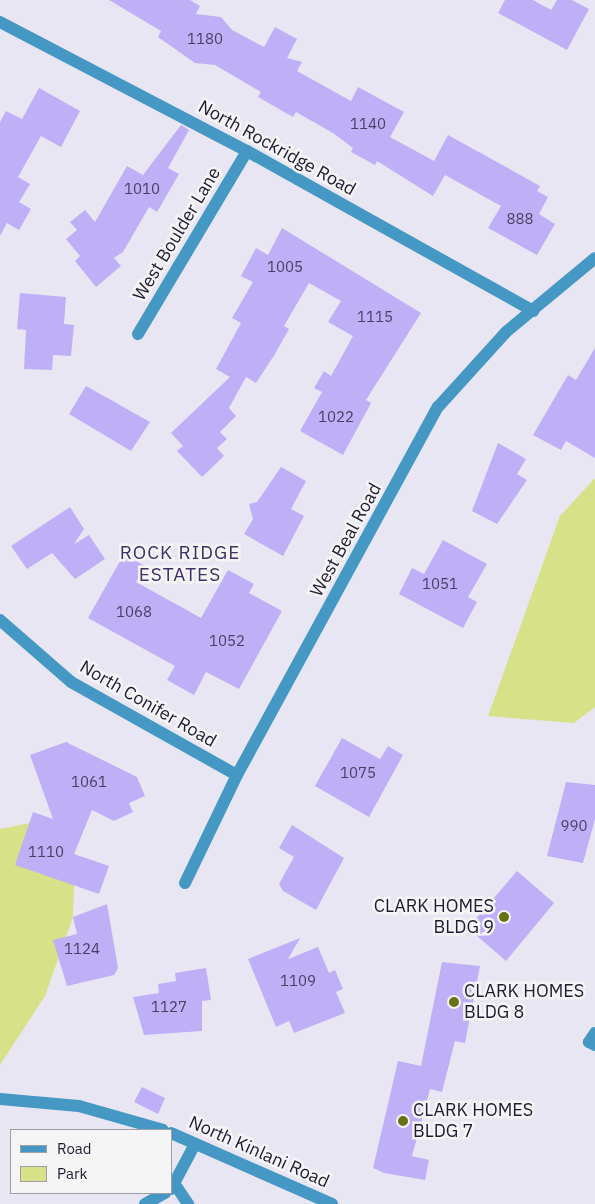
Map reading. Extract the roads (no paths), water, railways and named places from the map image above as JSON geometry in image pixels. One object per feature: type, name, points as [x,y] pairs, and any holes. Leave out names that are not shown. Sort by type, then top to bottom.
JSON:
[{"type":"street","name":"North Rockridge Road","points":[[0,22],[247,151],[534,311]]},
{"type":"street","name":"West Boulder Lane","points":[[138,334],[247,151]]},
{"type":"street","name":"West Beal Road","points":[[185,883],[237,775],[438,407],[506,332],[534,311],[595,258]]},
{"type":"street","name":"North Conifer Road","points":[[0,620],[71,682],[237,775]]},
{"type":"street","name":"North Kinlani Road","points":[[0,1099],[79,1106],[160,1129]]},
{"type":"street","name":"North Kinlani Road","points":[[172,1133],[332,1204]]},
{"type":"street","points":[[188,1204],[174,1187],[195,1144]]},
{"type":"street","points":[[145,1204],[162,1194]]},
{"type":"place","name":"CLARK HOMES BLDG 9","points":[[504,917]]},
{"type":"place","name":"CLARK HOMES BLDG 8","points":[[454,1002]]},
{"type":"place","name":"CLARK HOMES BLDG 7","points":[[403,1121]]},
{"type":"district","name":"ROCK RIDGE ESTATES","points":[[180,564]]}]
